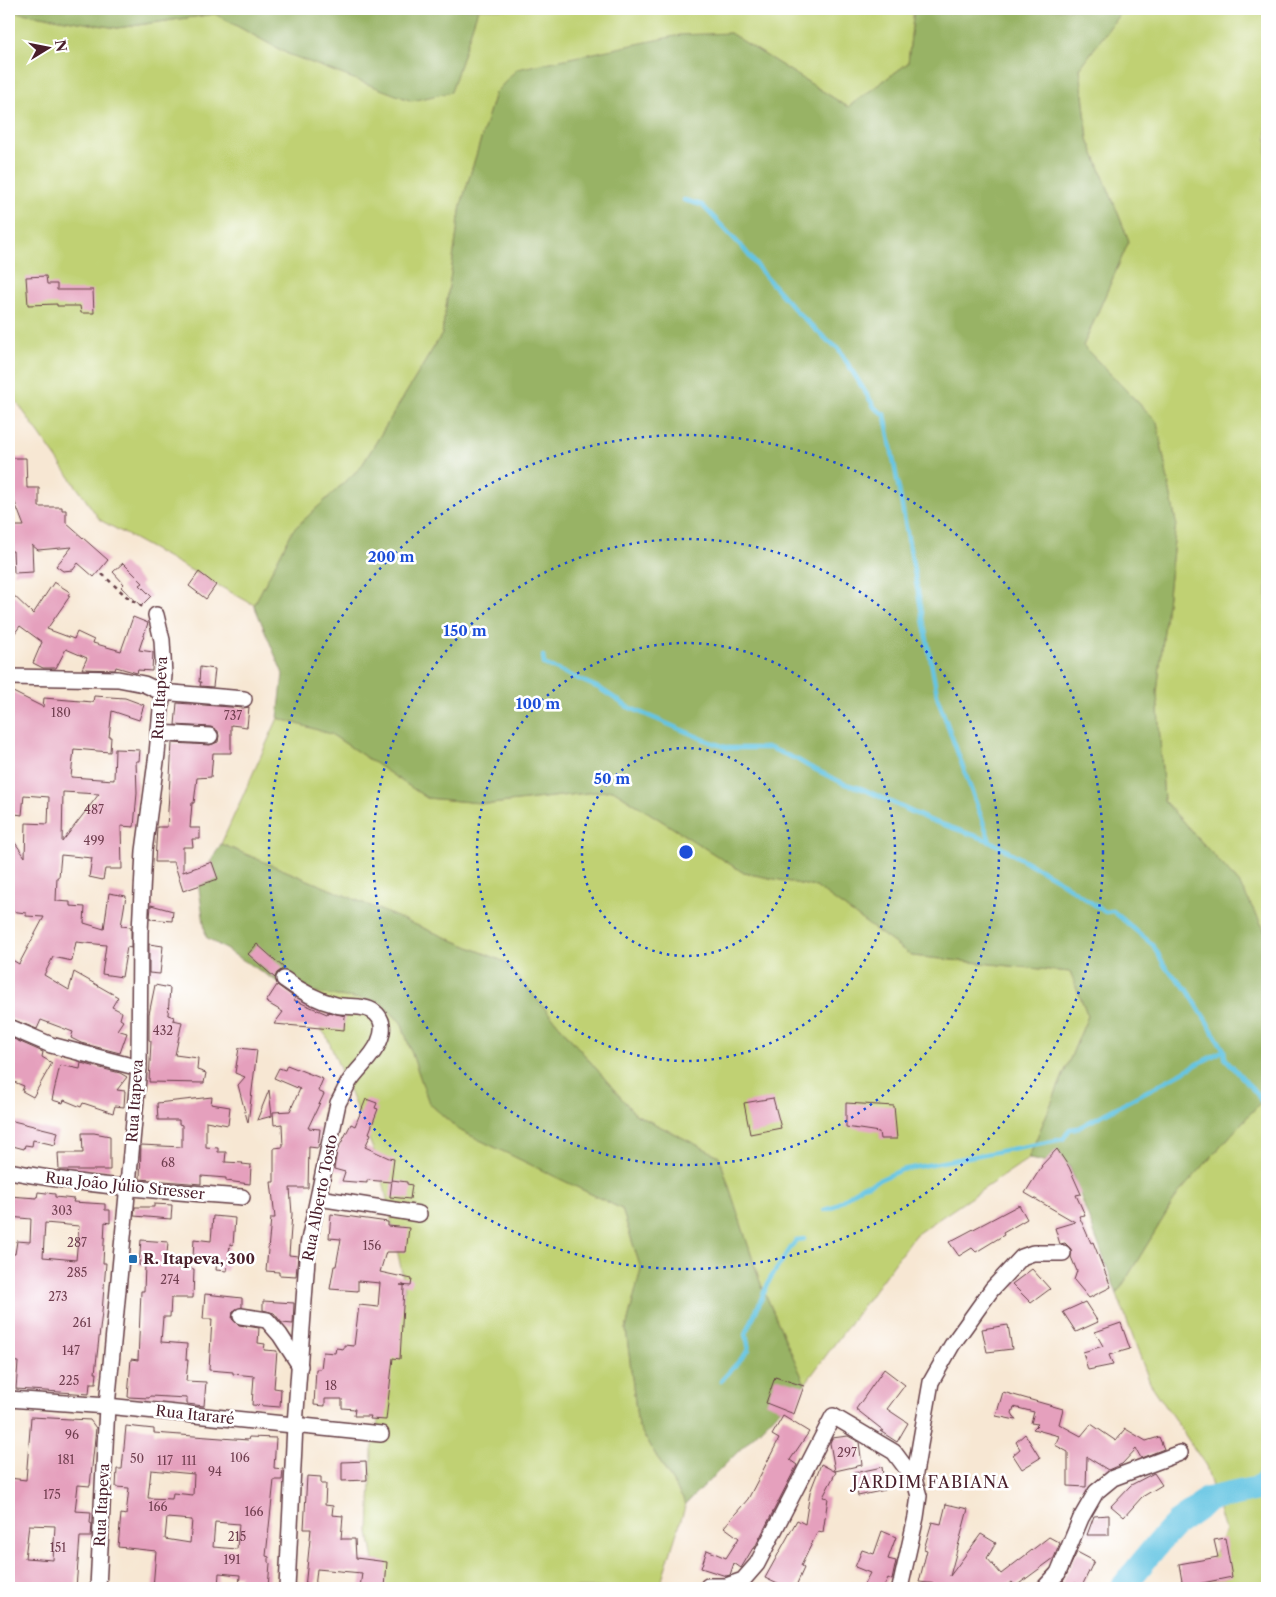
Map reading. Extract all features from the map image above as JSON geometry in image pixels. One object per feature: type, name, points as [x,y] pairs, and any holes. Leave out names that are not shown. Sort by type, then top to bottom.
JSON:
[{"type":"street","name":"Rua Itapeva","points":[[98,1588],[107,1406],[139,1068],[140,932],[144,851],[164,675],[162,640],[156,615]]},
{"type":"street","points":[[9,677],[118,679],[144,684],[161,692],[244,700]]},
{"type":"street","points":[[158,733],[210,736]]},
{"type":"street","name":"Rua Alberto Tosto","points":[[284,979],[300,991],[318,999],[338,1006],[361,1007],[372,1010],[379,1016],[383,1024],[383,1032],[378,1045],[349,1083],[338,1103],[308,1245],[286,1588]]},
{"type":"street","points":[[9,1027],[51,1045],[139,1068]]},
{"type":"street","name":"Rua João Júlio Stresser","points":[[9,1171],[129,1188],[242,1197]]},
{"type":"street","points":[[319,1198],[419,1214]]},
{"type":"street","points":[[900,1588],[916,1517],[918,1496],[914,1479],[931,1382],[952,1346],[992,1289],[1022,1256],[1033,1253],[1063,1253]]},
{"type":"street","points":[[241,1316],[268,1320],[300,1366]]},
{"type":"street","name":"Rua Itararé","points":[[9,1399],[107,1406],[380,1434]]},
{"type":"street","points":[[708,1586],[726,1586],[743,1580],[757,1564],[834,1416],[894,1452],[914,1479]]},
{"type":"street","points":[[1044,1588],[1058,1573],[1081,1518],[1096,1492],[1113,1478],[1180,1453]]},
{"type":"path","points":[[102,574],[126,596],[156,615]]},
{"type":"green space","points":[[9,9],[478,9],[451,92],[412,101],[288,54],[215,14],[117,28],[9,11]]},
{"type":"green space","points":[[478,9],[914,9],[908,63],[848,107],[730,33],[495,93],[461,205],[442,334],[361,467],[293,530],[254,605],[100,520],[9,391],[9,11],[117,28],[215,14],[288,54],[451,91]]},
{"type":"green space","points":[[914,9],[1123,9],[1080,68],[1088,139],[1129,241],[1083,346],[1157,422],[1176,523],[1157,693],[1164,801],[1239,883],[1265,931],[1267,943],[1267,1095],[1178,1194],[1117,1294],[1069,1165],[1028,1159],[1088,1016],[1070,972],[912,956],[816,887],[744,873],[613,790],[491,804],[427,798],[331,734],[278,718],[283,674],[254,605],[293,530],[361,467],[442,334],[461,205],[495,93],[517,69],[680,35],[730,33],[848,107],[908,63]]},
{"type":"green space","points":[[1123,9],[1267,9],[1267,943],[1265,931],[1239,883],[1164,801],[1157,693],[1176,523],[1157,422],[1083,346],[1129,241],[1088,139],[1080,68]]},
{"type":"green space","points":[[278,718],[331,734],[427,798],[491,804],[613,790],[744,873],[816,887],[912,956],[1070,972],[1088,1016],[1028,1159],[915,1235],[805,1384],[760,1282],[719,1156],[635,1114],[505,962],[221,844]]},
{"type":"green space","points":[[221,844],[505,962],[635,1114],[719,1156],[760,1282],[805,1384],[686,1504],[638,1426],[626,1329],[641,1269],[622,1209],[459,1130],[429,1103],[401,1022],[378,1001],[291,990],[206,937],[198,882]]},
{"type":"green space","points":[[291,990],[378,1001],[401,1022],[429,1103],[459,1130],[622,1209],[641,1269],[626,1329],[638,1426],[686,1504],[659,1588],[379,1588],[369,1533],[372,1451],[405,1288],[380,1166],[327,1037]]},
{"type":"green space","points":[[1267,1095],[1267,1588],[1165,1588],[1202,1578],[1225,1531],[1206,1466],[1150,1383],[1117,1294],[1178,1194]]},
{"type":"building","points":[[46,276],[47,284],[57,284],[57,290],[93,290],[94,313],[81,313],[80,306],[57,306],[57,304],[28,305],[26,277]]},
{"type":"building","points":[[9,458],[26,458],[27,488],[39,488],[39,507],[62,507],[62,510],[66,510],[66,523],[108,560],[94,577],[78,563],[73,570],[63,571],[56,566],[72,547],[38,550],[32,545],[33,572],[14,573],[13,551],[9,551],[9,526],[24,526],[14,500],[10,500]]},
{"type":"building","points":[[123,563],[143,583],[140,585],[151,596],[141,606],[121,587],[124,584],[113,572]]},
{"type":"building","points":[[199,572],[216,585],[206,599],[189,586]]},
{"type":"building","points":[[54,582],[70,592],[68,595],[70,596],[47,629],[74,639],[77,632],[94,640],[93,643],[121,651],[133,617],[148,623],[139,650],[153,652],[152,671],[138,670],[137,673],[116,667],[115,670],[82,669],[87,658],[66,649],[56,668],[43,668],[33,663],[42,642],[20,626],[9,641],[9,591],[33,614]]},
{"type":"building","points":[[200,667],[215,669],[213,687],[200,686]]},
{"type":"building","points":[[9,690],[43,707],[44,698],[93,702],[94,696],[125,698],[144,705],[139,720],[112,711],[109,737],[111,737],[110,752],[74,749],[71,777],[114,780],[115,749],[140,750],[139,761],[136,761],[137,793],[134,827],[121,826],[122,869],[105,869],[103,880],[89,877],[92,858],[61,855],[59,877],[57,877],[56,901],[70,902],[70,906],[85,907],[84,923],[104,929],[109,893],[126,896],[121,926],[131,927],[131,948],[127,947],[122,977],[102,974],[106,945],[76,942],[72,961],[53,957],[44,975],[69,990],[74,972],[118,997],[112,1007],[122,1012],[120,1019],[123,1021],[117,1030],[127,1033],[120,1053],[81,1043],[71,1038],[73,1032],[41,1020],[37,1029],[9,1018],[9,958],[19,964],[44,917],[26,916],[26,913],[10,911],[9,834],[25,857],[26,823],[48,824],[49,797],[24,795],[22,815],[9,813]],"holes":[[[63,792],[99,794],[62,842]]]},
{"type":"building","points":[[177,703],[249,707],[247,727],[231,725],[231,753],[213,753],[211,777],[197,778],[190,828],[200,828],[200,839],[192,839],[193,847],[183,847],[183,872],[212,862],[218,879],[183,891],[174,862],[155,862],[157,827],[167,827],[172,743],[210,745],[218,742],[219,736],[218,731],[211,727],[175,725]]},
{"type":"building","points":[[151,905],[173,911],[172,921],[150,919]]},
{"type":"building","points":[[149,944],[163,946],[160,974],[149,973]]},
{"type":"building","points":[[257,944],[284,968],[277,973],[275,978],[248,954]]},
{"type":"building","points":[[155,985],[170,988],[168,1015],[174,1017],[173,1020],[182,1022],[175,1055],[198,1058],[197,1070],[206,1073],[204,1083],[149,1082],[151,1041],[149,1040],[149,1014]]},
{"type":"building","points":[[277,985],[295,998],[294,1000],[327,1014],[328,1012],[345,1016],[344,1030],[274,1024],[283,1012],[266,1002]]},
{"type":"building","points":[[9,1037],[43,1052],[42,1057],[52,1063],[33,1097],[22,1091],[24,1086],[9,1080]]},
{"type":"building","points":[[239,1048],[257,1050],[248,1123],[238,1085],[245,1077],[235,1073]]},
{"type":"building","points":[[81,1063],[120,1073],[127,1077],[117,1090],[125,1091],[124,1107],[115,1106],[113,1113],[83,1103],[81,1107],[64,1100],[63,1103],[52,1100],[60,1065],[80,1069]]},
{"type":"building","points":[[287,1065],[323,1079],[318,1091],[324,1094],[308,1128],[320,1129],[318,1148],[309,1147],[308,1188],[290,1188],[292,1214],[289,1255],[298,1256],[296,1276],[279,1275],[279,1272],[266,1271],[271,1218],[275,1218],[271,1182],[274,1182],[274,1148],[283,1147],[282,1124],[274,1125],[273,1112],[290,1111],[300,1089],[274,1078],[279,1068],[285,1070]]},
{"type":"building","points":[[269,1090],[272,1116],[257,1120]]},
{"type":"building","points":[[212,1097],[211,1104],[230,1107],[228,1125],[206,1121],[206,1147],[218,1148],[218,1152],[226,1152],[225,1162],[251,1165],[250,1184],[226,1181],[226,1178],[201,1176],[201,1184],[140,1179],[141,1145],[182,1147],[182,1125],[179,1124],[179,1120],[158,1120],[157,1103]]},
{"type":"building","points":[[773,1098],[781,1128],[750,1134],[744,1103]]},
{"type":"building","points":[[366,1099],[377,1103],[375,1108],[378,1109],[365,1147],[394,1159],[391,1182],[367,1180],[367,1183],[342,1181],[345,1172],[334,1169],[337,1151],[351,1124],[355,1126]]},
{"type":"building","points":[[846,1103],[894,1106],[897,1139],[880,1139],[879,1132],[846,1127]]},
{"type":"building","points":[[9,1120],[58,1132],[55,1145],[33,1140],[32,1146],[25,1145],[24,1149],[9,1145]]},
{"type":"building","points":[[82,1133],[110,1136],[110,1170],[59,1170],[58,1153],[83,1153]]},
{"type":"building","points":[[1057,1149],[1069,1167],[1081,1194],[1076,1195],[1085,1215],[1079,1216],[1091,1243],[1093,1242],[1111,1287],[1089,1298],[1074,1280],[1077,1271],[1071,1257],[1071,1249],[1065,1243],[1060,1244],[1055,1228],[1075,1222],[1025,1193],[1041,1166]]},
{"type":"building","points":[[392,1180],[407,1182],[407,1184],[412,1185],[410,1199],[390,1197]]},
{"type":"building","points":[[38,1192],[55,1194],[55,1197],[74,1199],[73,1202],[105,1204],[105,1210],[110,1210],[110,1223],[105,1222],[103,1263],[106,1263],[95,1373],[97,1373],[96,1383],[90,1383],[89,1394],[16,1389],[18,1362],[9,1361],[9,1345],[14,1309],[9,1308],[9,1254],[15,1254],[17,1241],[30,1242],[31,1219],[9,1217],[9,1196],[37,1198]],"holes":[[[45,1223],[79,1226],[76,1260],[43,1257]]]},
{"type":"building","points":[[154,1204],[172,1205],[171,1219],[134,1216],[135,1207],[154,1207]]},
{"type":"building","points":[[1019,1205],[1027,1219],[976,1252],[972,1248],[959,1256],[949,1242]]},
{"type":"building","points":[[331,1214],[388,1222],[388,1226],[409,1228],[406,1252],[386,1252],[380,1272],[412,1279],[411,1286],[404,1285],[400,1359],[393,1358],[386,1420],[370,1419],[371,1416],[354,1416],[355,1409],[342,1408],[342,1399],[325,1399],[325,1406],[314,1405],[316,1369],[321,1369],[323,1352],[335,1353],[336,1348],[344,1349],[344,1345],[354,1346],[359,1305],[378,1307],[380,1283],[358,1281],[358,1291],[330,1289],[341,1239],[329,1238]]},
{"type":"building","points":[[213,1216],[235,1218],[233,1245],[230,1244],[227,1271],[216,1270],[217,1260],[193,1258],[194,1239],[211,1241]]},
{"type":"building","points":[[141,1240],[168,1242],[166,1267],[194,1269],[193,1298],[171,1298],[170,1317],[163,1317],[161,1342],[187,1344],[186,1381],[206,1382],[204,1406],[187,1404],[187,1398],[128,1397],[131,1359],[138,1360],[141,1291],[144,1291],[145,1266],[139,1265]]},
{"type":"building","points":[[1032,1269],[1050,1289],[1031,1303],[1012,1284]]},
{"type":"building","points":[[205,1294],[242,1298],[242,1307],[233,1311],[232,1319],[239,1325],[259,1328],[258,1343],[265,1344],[264,1350],[277,1351],[274,1388],[281,1389],[280,1407],[252,1405],[254,1376],[209,1370],[212,1319],[203,1319]]},
{"type":"building","points":[[263,1301],[294,1303],[293,1324],[282,1323],[274,1313],[263,1310]]},
{"type":"building","points":[[1085,1302],[1098,1322],[1076,1332],[1063,1312]]},
{"type":"building","points":[[1121,1323],[1130,1349],[1109,1355],[1113,1365],[1088,1370],[1083,1352],[1103,1346],[1095,1332]]},
{"type":"building","points":[[1008,1325],[1012,1349],[987,1352],[982,1329]]},
{"type":"building","points":[[884,1369],[905,1385],[887,1409],[908,1423],[897,1442],[880,1431],[884,1431],[856,1409]]},
{"type":"building","points":[[775,1377],[804,1386],[794,1414],[766,1403]]},
{"type":"building","points":[[1003,1392],[1063,1409],[1059,1424],[1081,1436],[1091,1424],[1116,1441],[1125,1430],[1124,1428],[1146,1441],[1159,1437],[1164,1449],[1141,1458],[1136,1449],[1122,1464],[1108,1470],[1087,1457],[1086,1487],[1068,1486],[1068,1452],[1055,1445],[1059,1436],[1033,1429],[1038,1424],[1031,1423],[1034,1412],[1014,1407],[1012,1413],[1016,1420],[996,1416]]},
{"type":"building","points":[[783,1416],[809,1432],[790,1460],[797,1465],[754,1549],[741,1568],[734,1563],[730,1575],[726,1576],[701,1568],[707,1550],[726,1558],[739,1538],[724,1527],[748,1499],[779,1439],[772,1435]]},
{"type":"building","points":[[31,1417],[90,1420],[96,1428],[90,1486],[78,1485],[75,1511],[91,1512],[91,1537],[80,1537],[76,1588],[9,1588],[9,1478],[26,1480]],"holes":[[[29,1525],[55,1526],[53,1560],[25,1558]]]},
{"type":"building","points":[[126,1426],[154,1429],[154,1433],[248,1440],[249,1437],[276,1438],[274,1468],[283,1469],[282,1480],[274,1480],[266,1556],[269,1557],[270,1563],[268,1588],[239,1588],[240,1575],[219,1573],[218,1588],[153,1588],[156,1551],[118,1547],[121,1514],[126,1515],[129,1488],[116,1487],[117,1469],[122,1469]],"holes":[[[151,1470],[194,1474],[193,1495],[173,1493],[172,1499],[148,1498]],[[167,1518],[192,1520],[190,1543],[165,1539]],[[215,1522],[239,1524],[237,1549],[213,1547]]]},
{"type":"building","points":[[1025,1434],[1040,1458],[1022,1469],[1013,1455],[1020,1449],[1016,1442]]},
{"type":"building","points":[[848,1436],[859,1442],[862,1465],[835,1471],[830,1443],[832,1438]]},
{"type":"building","points":[[366,1461],[367,1480],[342,1481],[342,1462]]},
{"type":"building","points":[[821,1464],[836,1472],[823,1497],[828,1498],[823,1532],[818,1531],[801,1566],[804,1568],[795,1588],[786,1588],[765,1578],[797,1520],[805,1524],[810,1492]]},
{"type":"building","points":[[882,1467],[885,1490],[858,1496],[854,1473]]},
{"type":"building","points":[[1154,1473],[1162,1485],[1142,1497],[1124,1517],[1111,1506],[1131,1485]]},
{"type":"building","points":[[307,1476],[321,1477],[321,1484],[326,1484],[325,1505],[333,1506],[332,1515],[343,1516],[341,1539],[355,1539],[356,1558],[387,1562],[385,1588],[360,1588],[362,1573],[317,1569],[315,1588],[305,1588],[311,1529],[304,1529]]},
{"type":"building","points":[[946,1504],[968,1509],[950,1576],[981,1534],[996,1543],[987,1558],[1001,1574],[1049,1537],[1060,1543],[1054,1558],[1016,1586],[1012,1582],[1005,1588],[943,1588],[946,1585],[919,1582],[927,1550],[924,1549],[932,1522],[941,1524]]},
{"type":"building","points":[[1109,1515],[1109,1535],[1087,1535],[1094,1516]]},
{"type":"building","points":[[882,1531],[896,1537],[888,1559],[896,1561],[892,1580],[888,1578],[883,1588],[862,1588],[870,1573],[855,1567],[862,1550],[874,1554]]},
{"type":"building","points":[[1225,1538],[1232,1577],[1183,1587],[1179,1564],[1218,1557],[1214,1540]]},
{"type":"building","points":[[1077,1552],[1094,1561],[1082,1586],[1075,1583],[1073,1588],[1060,1588]]},
{"type":"waterway","points":[[684,200],[702,205],[743,248],[798,313],[838,348],[875,408],[885,415],[938,699],[990,841]]},
{"type":"waterway","points":[[543,656],[544,664],[599,688],[628,707],[710,742],[728,748],[770,748],[845,784],[863,789],[927,819],[990,841],[1057,879],[1105,912],[1113,911],[1153,945],[1166,968],[1187,989],[1224,1050],[1225,1058],[1257,1094],[1267,1110]]},
{"type":"waterway","points":[[824,1210],[832,1208],[862,1186],[901,1170],[1063,1139],[1070,1129],[1078,1128],[1224,1050]]},
{"type":"waterway","points":[[721,1381],[749,1350],[746,1334],[770,1279],[796,1240],[804,1239]]},
{"type":"waterway","points":[[1122,1588],[1177,1523],[1206,1500],[1260,1488],[1267,1482]]},
{"type":"place","name":"R. Itapeva, 300","points":[[133,1259]]},
{"type":"district","name":"JARDIM FABIANA","points":[[931,1482]]}]
